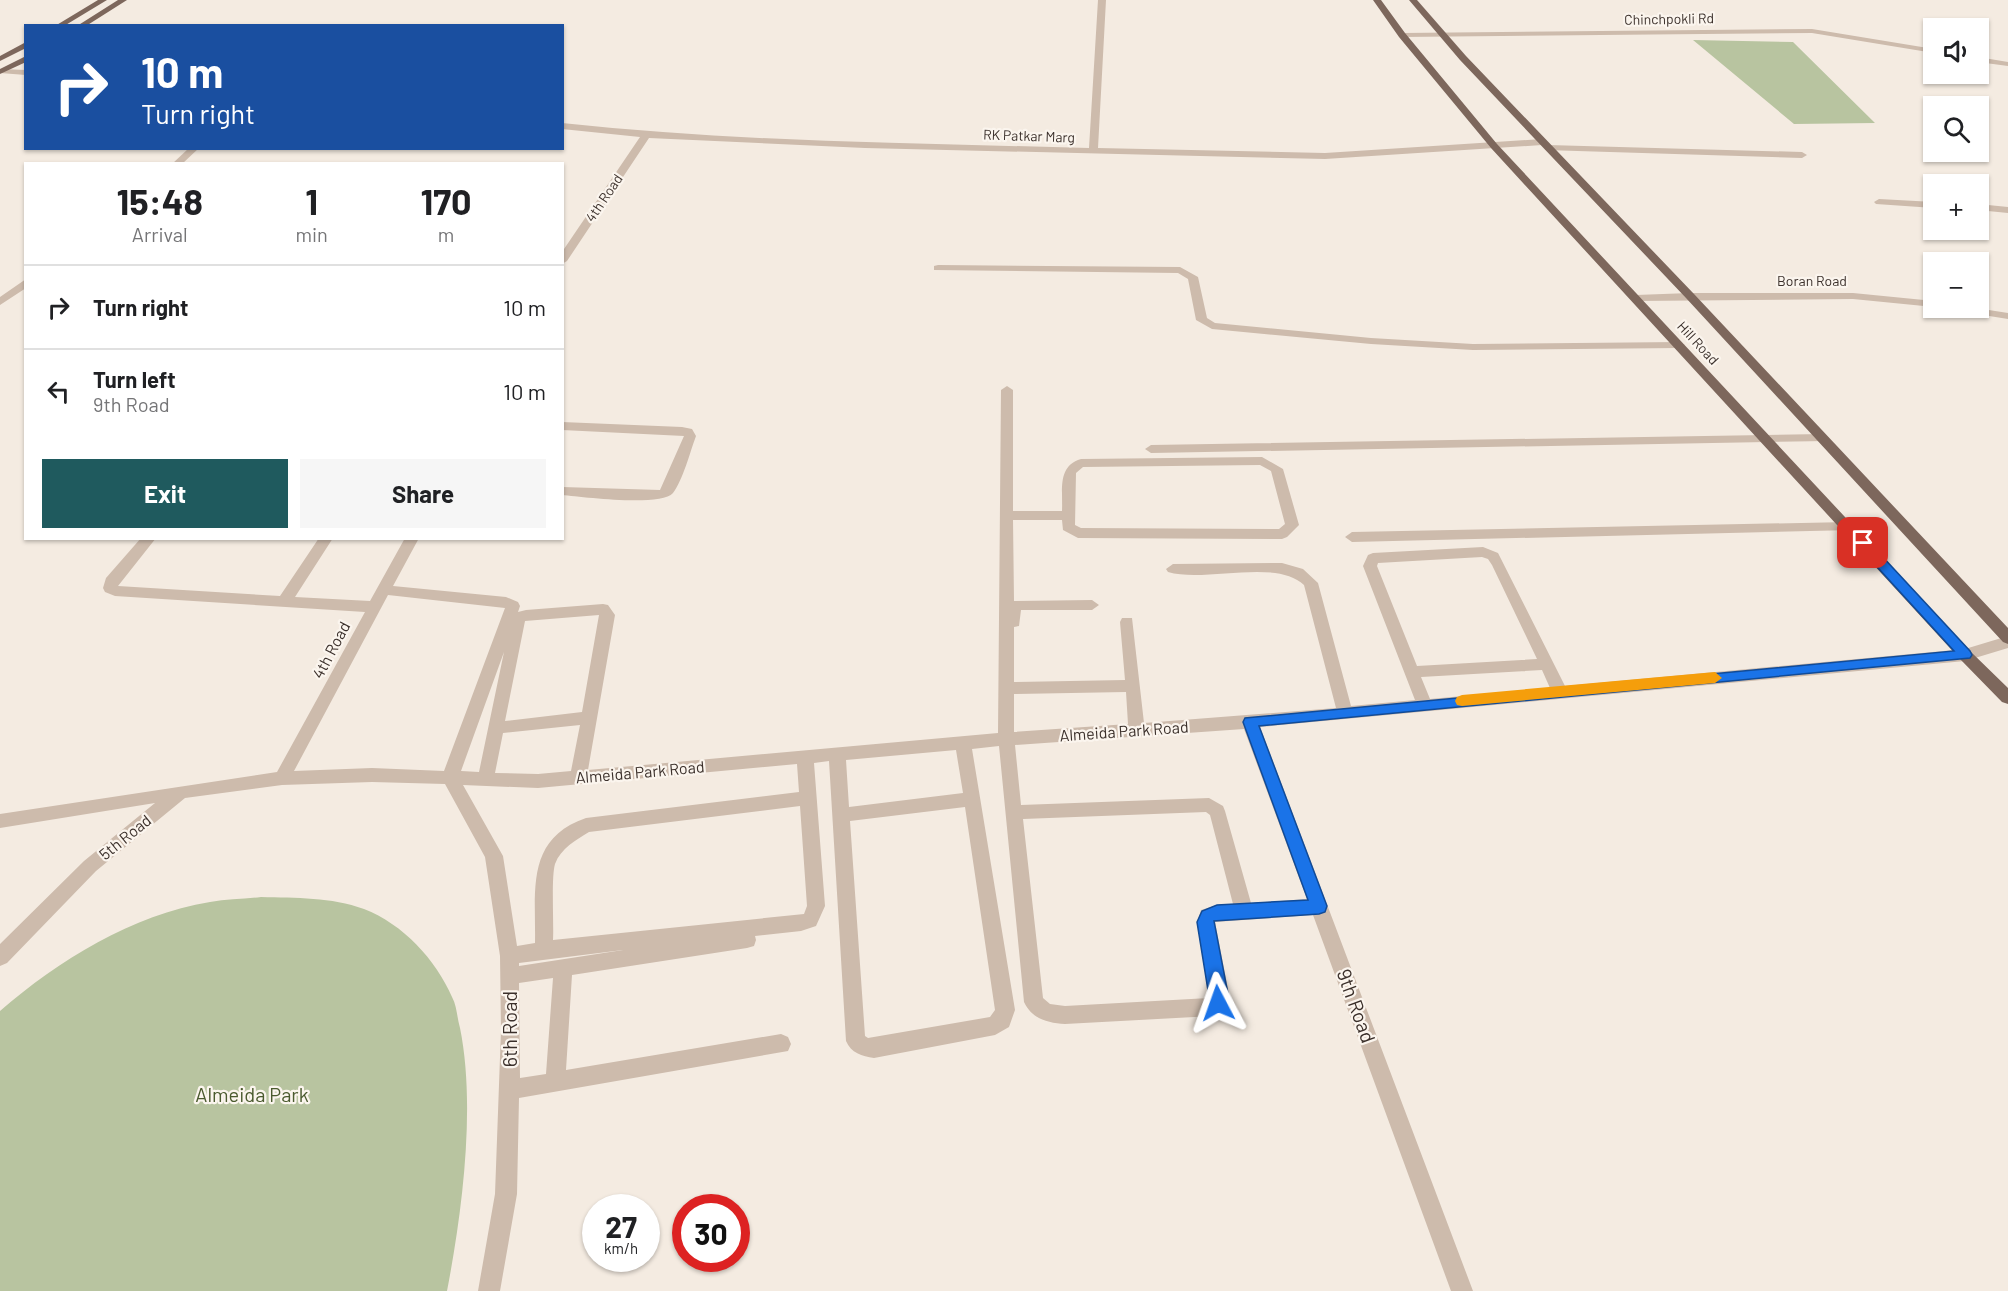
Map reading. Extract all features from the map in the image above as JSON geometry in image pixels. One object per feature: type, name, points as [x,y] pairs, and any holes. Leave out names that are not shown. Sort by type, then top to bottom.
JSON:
[{"type":"main road","points":[[61,24],[103,0]]},
{"type":"main road","points":[[83,24],[123,0]]},
{"type":"main road","name":"Hill Road","points":[[1377,0],[1402,35],[1494,146],[1965,655],[2008,698]]},
{"type":"main road","name":"Hill Road","points":[[1413,0],[1441,34],[1823,438],[2008,640]]},
{"type":"main road","points":[[0,58],[24,45]]},
{"type":"main road","points":[[0,72],[24,59]]},
{"type":"street","points":[[1093,152],[1102,0]]},
{"type":"street","name":"Chinchpokli Rd","points":[[1402,35],[1812,31],[1923,49]]},
{"type":"street","points":[[1989,61],[2008,64]]},
{"type":"street","points":[[0,72],[22,73]]},
{"type":"street","name":"RK Patkar Marg","points":[[564,126],[646,135],[1093,152],[1325,156],[1545,145],[1802,155]]},
{"type":"street","name":"4th Road","points":[[564,258],[646,135]]},
{"type":"street","points":[[178,162],[193,150]]},
{"type":"street","points":[[1879,202],[1923,204]]},
{"type":"street","points":[[1989,208],[2008,210]]},
{"type":"street","points":[[938,268],[1180,270],[1193,277],[1202,320],[1212,326],[1371,341],[1473,347],[1679,345]]},
{"type":"street","points":[[0,303],[24,284]]},
{"type":"street","name":"Boran Road","points":[[1636,298],[1853,296],[1923,303]]},
{"type":"street","points":[[1989,313],[2008,316]]},
{"type":"street","points":[[1007,390],[1006,516],[1010,688]]},
{"type":"street","points":[[564,426],[682,431],[688,432],[690,436],[669,489],[664,494],[650,496],[564,491]]},
{"type":"street","points":[[1151,448],[1768,441],[1823,438]]},
{"type":"street","points":[[1248,460],[1262,461],[1277,469],[1292,525],[1282,534],[1271,536],[1078,533],[1068,527],[1068,515],[1070,473],[1072,468],[1081,463],[1248,460]]},
{"type":"street","points":[[1006,516],[1068,515]]},
{"type":"street","points":[[1352,537],[1848,527]]},
{"type":"street","points":[[147,540],[111,582],[110,588],[114,591],[375,608]]},
{"type":"street","points":[[284,602],[325,540]]},
{"type":"street","name":"4th Road","points":[[282,778],[411,540]]},
{"type":"street","points":[[1424,704],[1370,566],[1373,558],[1483,552],[1493,556],[1560,692]]},
{"type":"street","points":[[1173,569],[1282,568],[1305,576],[1311,583],[1345,712]]},
{"type":"street","points":[[385,590],[506,602],[513,606],[450,778]]},
{"type":"street","points":[[1092,605],[1015,606],[1006,739],[1034,1002],[1039,1008],[1051,1014],[1213,1007],[1218,1003],[1219,994],[1206,922],[1208,916],[1217,913],[1319,906]]},
{"type":"street","points":[[486,778],[517,622],[521,615],[607,611],[578,777]]},
{"type":"street","points":[[1127,622],[1137,730]]},
{"type":"street","name":"Almeida Park Road","points":[[282,778],[372,775],[538,781],[1006,739],[1250,722],[1965,655],[2008,640]]},
{"type":"street","points":[[1411,672],[1547,664]]},
{"type":"street","points":[[1010,688],[1133,686]]},
{"type":"street","points":[[495,729],[588,718]]},
{"type":"street","name":"9th Road","points":[[1250,722],[1462,1291]]},
{"type":"street","points":[[837,755],[856,1041],[865,1047],[874,1048],[995,1026],[1002,1020],[1005,1010],[963,743]]},
{"type":"street","points":[[509,966],[544,950],[789,925],[810,920],[816,906],[805,758]]},
{"type":"street","points":[[0,821],[282,778]]},
{"type":"street","name":"6th Road","points":[[450,778],[494,856],[509,966],[506,1194],[489,1291]]},
{"type":"street","name":"5th Road","points":[[0,957],[90,866],[182,792]]},
{"type":"street","points":[[544,950],[546,865],[555,848],[575,830],[586,825],[808,798]]},
{"type":"street","points":[[841,815],[972,799]]},
{"type":"street","points":[[1014,812],[1209,805],[1217,812],[1244,911]]},
{"type":"street","points":[[509,966],[563,968],[747,940]]},
{"type":"street","points":[[555,1083],[563,968]]},
{"type":"street","points":[[509,1090],[780,1044]]},
{"type":"green space","points":[[1693,40],[1793,42],[1875,123],[1794,124]]},
{"type":"green space","name":"Almeida Park","points":[[261,897],[339,902],[364,909],[378,916],[392,924],[417,945],[437,970],[454,1001],[465,1058],[467,1125],[458,1228],[447,1291],[0,1291],[0,1011],[47,974],[98,942],[125,929],[181,908],[216,901]]},
{"type":"slow traffic","points":[[1462,701],[1715,678]]},
{"type":"route","points":[[1218,1003],[1219,994],[1206,922],[1210,914],[1319,906],[1250,722],[1965,655],[1863,543]]}]
